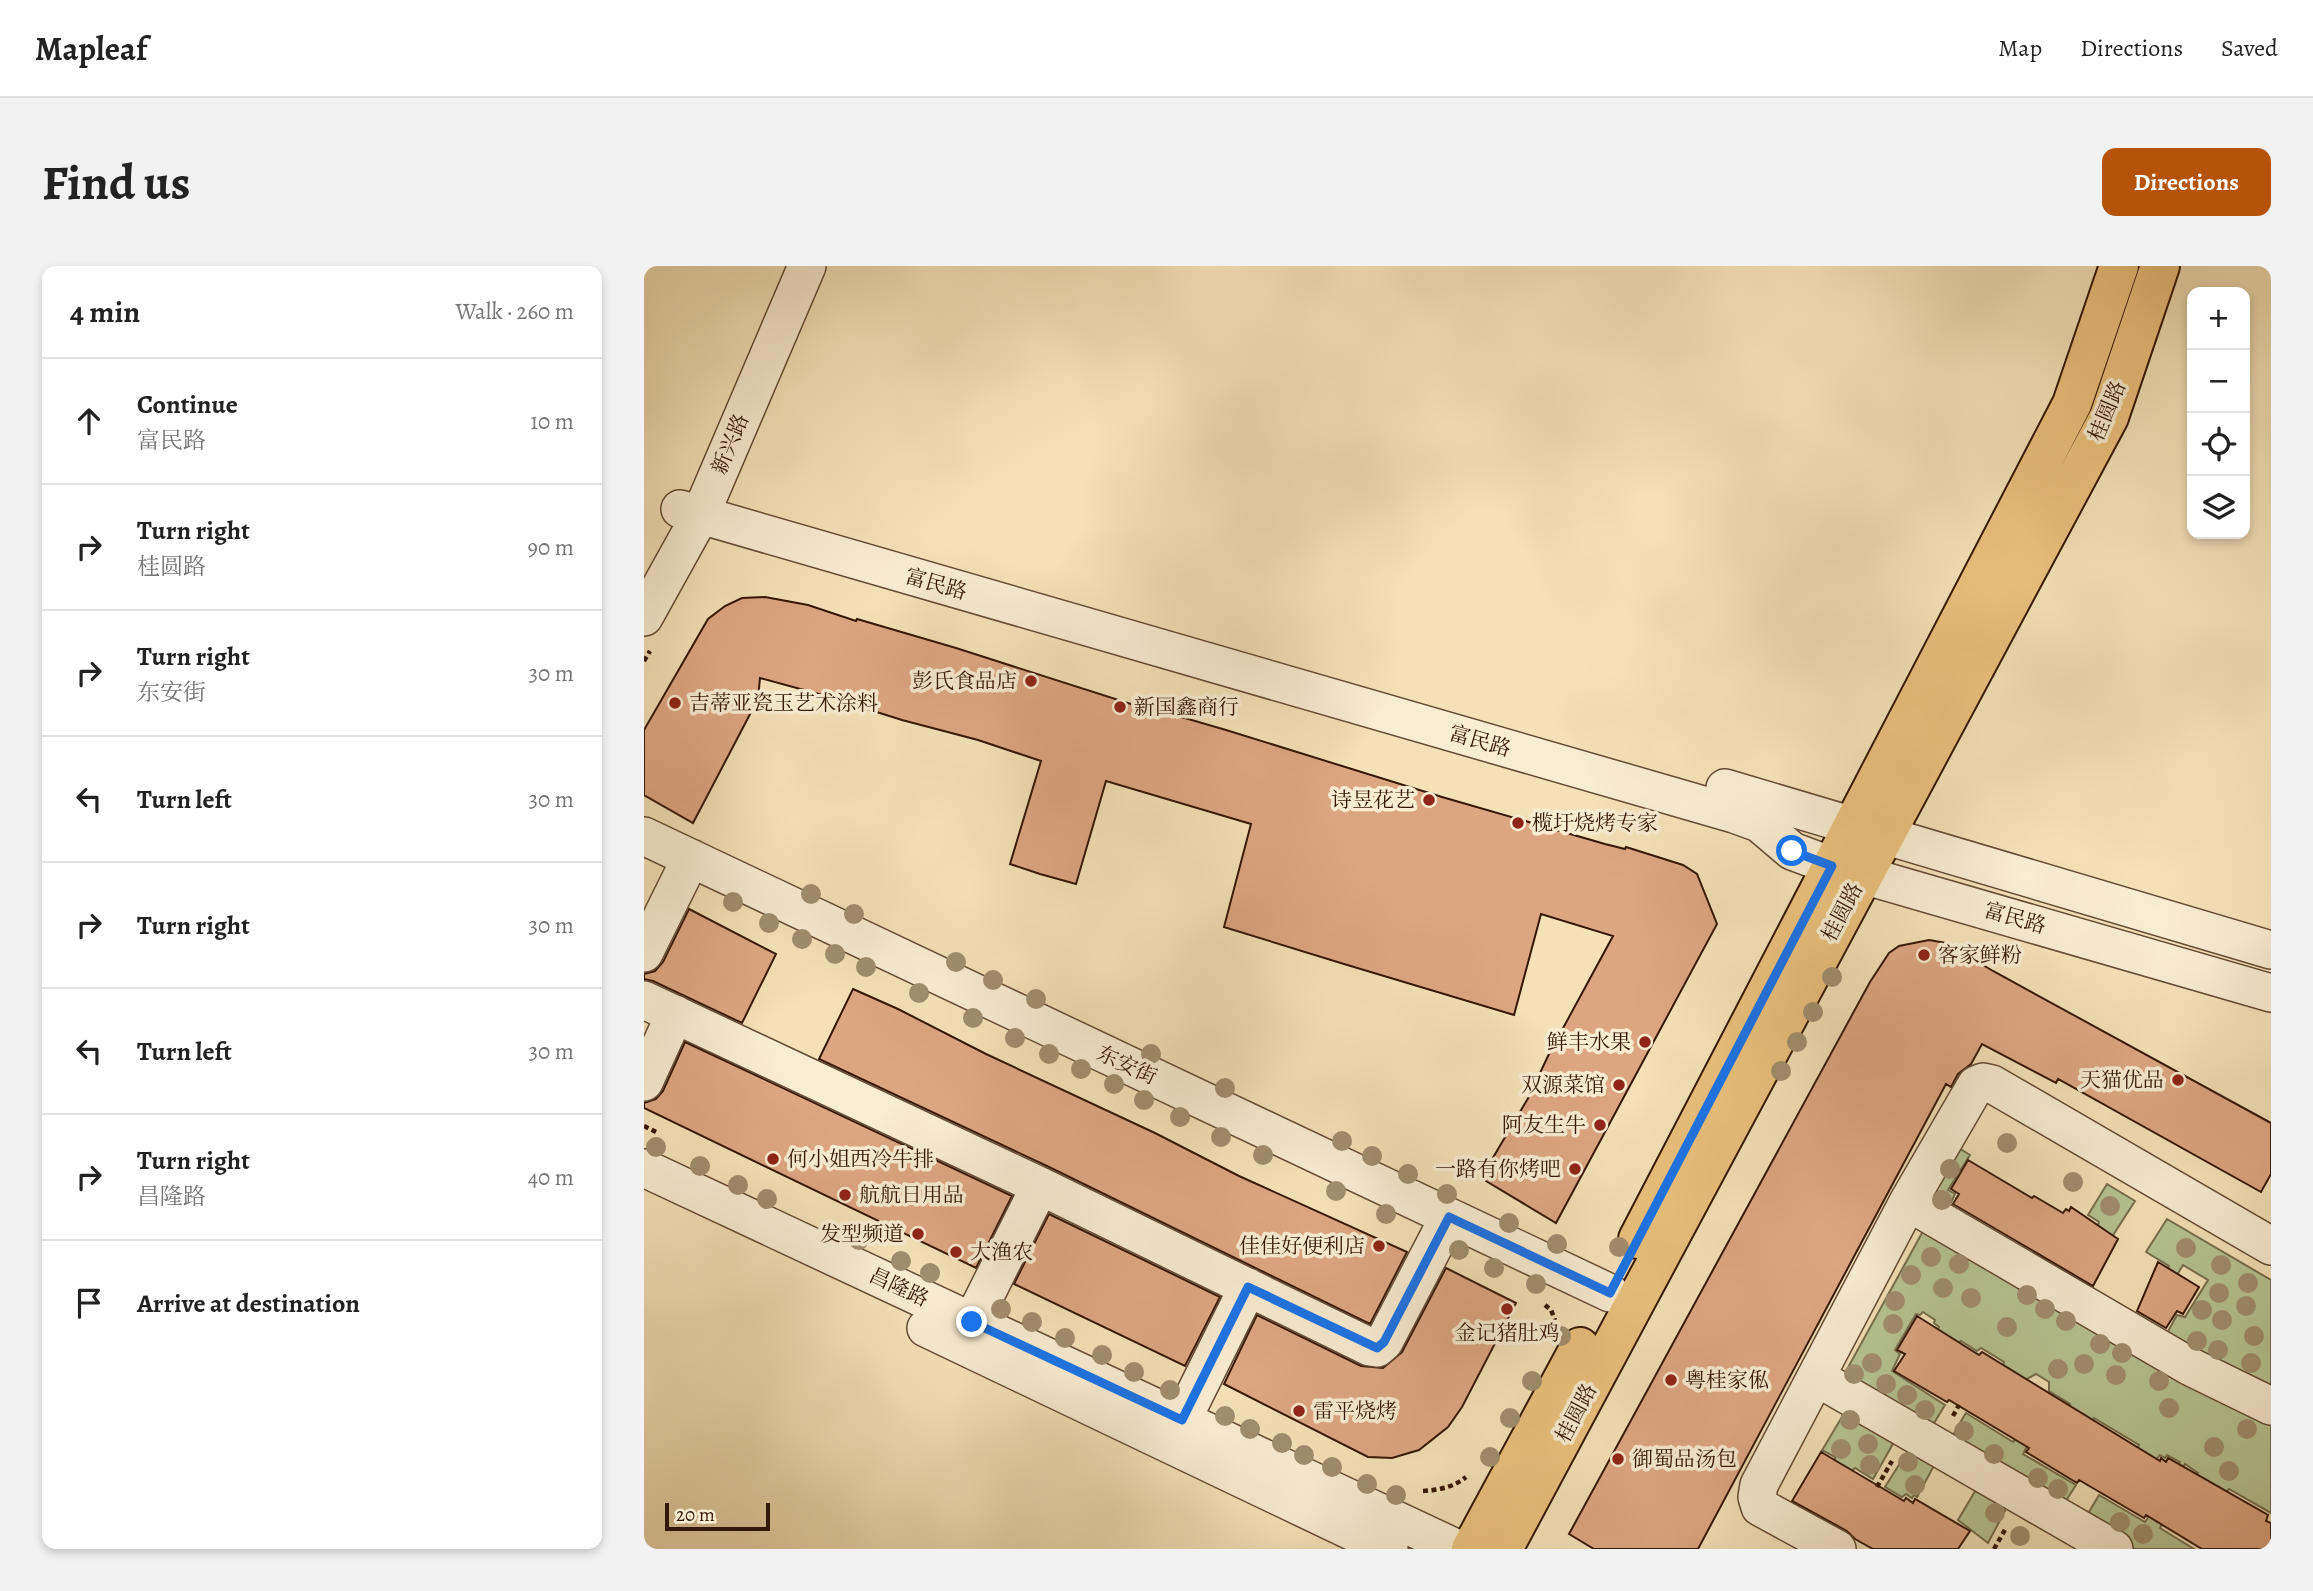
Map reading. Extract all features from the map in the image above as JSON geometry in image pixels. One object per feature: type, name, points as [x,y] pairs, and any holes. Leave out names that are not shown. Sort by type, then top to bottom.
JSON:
[{"type":"main road","name":"桂圆路","points":[[1869,831],[2072,404],[2119,266]]},
{"type":"main road","name":"桂圆路","points":[[1471,1549],[1610,1293],[1847,870],[2109,417],[2160,266]]},
{"type":"main road","name":"桂圆路","points":[[1503,1549],[1847,870]]},
{"type":"street","name":"新兴路","points":[[647,633],[782,266]]},
{"type":"street","name":"新兴路","points":[[644,575],[694,501],[807,266]]},
{"type":"street","name":"富民路","points":[[694,501],[1869,831],[2271,950]]},
{"type":"street","name":"富民路","points":[[694,501],[1734,814],[1759,823],[1792,851],[1847,870],[2271,993]]},
{"type":"street","name":"东安街","points":[[644,836],[1610,1293]]},
{"type":"street","points":[[644,953],[691,858]]},
{"type":"street","points":[[644,1082],[659,1007],[1377,1348],[1384,1342],[1449,1217]]},
{"type":"street","points":[[1837,1549],[1760,1507],[1757,1497],[1759,1485],[1908,1202],[1976,1085],[1983,1082],[1999,1088],[2270,1243]]},
{"type":"street","name":"昌隆路","points":[[644,1168],[1458,1549]]},
{"type":"street","points":[[972,1322],[1040,1186]]},
{"type":"street","name":"昌隆路","points":[[644,1193],[1389,1549]]},
{"type":"street","points":[[1908,1202],[2189,1366],[2271,1406]]},
{"type":"street","points":[[1182,1420],[1248,1287]]},
{"type":"street","points":[[1816,1377],[2114,1549]]},
{"type":"path","points":[[644,661],[647,633]]},
{"type":"green space","points":[[1951,1143],[1970,1155],[1948,1190],[1955,1194],[1946,1213],[1922,1194]]},
{"type":"green space","points":[[2107,1184],[2135,1201],[2110,1240],[2097,1227],[2099,1222],[2088,1215]]},
{"type":"green space","points":[[2167,1219],[2271,1280],[2271,1395],[2166,1335],[2177,1315],[2185,1317],[2208,1280],[2183,1265],[2177,1275],[2167,1270],[2169,1266],[2146,1252]]},
{"type":"green space","points":[[1925,1231],[2178,1380],[2271,1415],[2271,1513],[2229,1489],[2224,1495],[2196,1476],[2198,1473],[2185,1464],[2182,1469],[2177,1466],[2180,1462],[2167,1455],[2165,1458],[2160,1455],[2156,1460],[2137,1449],[2139,1445],[2094,1418],[2090,1424],[2067,1411],[2070,1404],[2049,1391],[2049,1382],[2036,1374],[2025,1380],[2003,1367],[2004,1362],[1981,1348],[1977,1351],[1961,1341],[1957,1344],[1937,1331],[1939,1327],[1934,1323],[1935,1320],[1923,1312],[1916,1314],[1895,1350],[1900,1354],[1892,1371],[1945,1405],[1931,1428],[1845,1373]]},
{"type":"green space","points":[[1845,1412],[1894,1442],[1873,1479],[1855,1468],[1852,1471],[1835,1461],[1835,1457],[1821,1452]]},
{"type":"green space","points":[[1966,1413],[2013,1442],[2022,1430],[2032,1436],[2023,1454],[2076,1485],[2064,1504],[1951,1438]]},
{"type":"green space","points":[[1909,1449],[1936,1462],[1917,1497],[1914,1495],[1912,1498],[1906,1494],[1902,1497],[1885,1487]]},
{"type":"green space","points":[[1977,1488],[2007,1507],[1988,1543],[1958,1520]]},
{"type":"green space","points":[[2099,1495],[2145,1522],[2158,1502],[2170,1508],[2160,1528],[2194,1549],[2131,1549],[2086,1517]]},
{"type":"building","points":[[765,597],[808,605],[856,621],[857,619],[1442,797],[1605,844],[1625,849],[1626,847],[1683,865],[1697,874],[1717,924],[1556,1223],[1481,1178],[1540,1078],[1538,1077],[1549,1054],[1613,936],[1541,914],[1514,1015],[1344,964],[1224,927],[1251,824],[1106,781],[1076,884],[1040,874],[1010,864],[1041,761],[978,740],[760,678],[758,699],[693,823],[644,795],[644,730],[708,619],[725,606],[742,598]]},
{"type":"building","points":[[689,909],[776,954],[742,1023],[644,979],[644,974],[655,971],[663,962]]},
{"type":"building","points":[[1929,940],[1946,943],[2271,1123],[2271,1174],[2261,1192],[2058,1079],[2056,1083],[1982,1044],[1971,1064],[1958,1074],[1951,1087],[1946,1084],[1698,1549],[1594,1549],[1569,1534],[1870,982],[1889,953],[1899,946]]},
{"type":"building","points":[[853,989],[1239,1176],[1407,1252],[1370,1324],[1049,1167],[819,1059]]},
{"type":"building","points":[[685,1042],[1012,1196],[976,1268],[644,1108],[644,1103],[656,1099],[663,1091]]},
{"type":"building","points":[[1968,1160],[2063,1213],[2071,1207],[2118,1239],[2093,1286],[1953,1204],[1959,1194],[1951,1189]]},
{"type":"building","points":[[1049,1214],[1220,1297],[1185,1366],[1014,1284]]},
{"type":"building","points":[[2158,1262],[2199,1287],[2183,1314],[2177,1311],[2166,1328],[2137,1311]]},
{"type":"building","points":[[1446,1268],[1516,1303],[1462,1407],[1448,1427],[1419,1450],[1392,1458],[1368,1457],[1224,1384],[1257,1315],[1361,1366],[1383,1368],[1402,1352]]},
{"type":"building","points":[[1917,1316],[1979,1355],[1982,1352],[2160,1461],[2161,1458],[2166,1462],[2168,1458],[2268,1515],[2266,1521],[2271,1523],[2271,1549],[2202,1549],[2146,1515],[2144,1518],[2079,1480],[2077,1483],[2026,1452],[2029,1448],[1894,1371],[1905,1354],[1897,1350]]},
{"type":"building","points":[[1821,1452],[1904,1501],[1906,1498],[1913,1503],[1915,1499],[1970,1531],[1958,1549],[1873,1549],[1847,1531],[1792,1501]]},
{"type":"place","name":"彭氏食品店","points":[[1031,681]]},
{"type":"place","name":"吉蒂亚瓷玉艺术涂料","points":[[675,703]]},
{"type":"place","name":"新国鑫商行","points":[[1120,707]]},
{"type":"place","name":"诗昱花艺","points":[[1429,800]]},
{"type":"place","name":"榄圩烧烤专家","points":[[1518,823]]},
{"type":"place","name":"客家鲜粉","points":[[1924,955]]},
{"type":"place","name":"鲜丰水果","points":[[1645,1042]]},
{"type":"place","name":"天猫优品","points":[[2178,1080]]},
{"type":"place","name":"双源菜馆","points":[[1619,1085]]},
{"type":"place","name":"阿友生牛","points":[[1600,1125]]},
{"type":"place","name":"何小姐西冷牛排","points":[[773,1159]]},
{"type":"place","name":"一路有你烤吧","points":[[1575,1169]]},
{"type":"place","name":"航航日用品","points":[[845,1195]]},
{"type":"place","name":"发型频道","points":[[918,1234]]},
{"type":"place","name":"佳佳好便利店","points":[[1379,1246]]},
{"type":"place","name":"大渔农","points":[[956,1252]]},
{"type":"place","name":"金记猪肚鸡","points":[[1507,1309]]},
{"type":"place","name":"粤桂家俬","points":[[1671,1380]]},
{"type":"place","name":"雷平烧烤","points":[[1299,1411]]},
{"type":"place","name":"御蜀品汤包","points":[[1618,1459]]},
{"type":"route","points":[[972,1322],[1182,1420],[1248,1287],[1377,1348],[1384,1342],[1449,1217],[1610,1293],[1832,866],[1792,851]]}]
